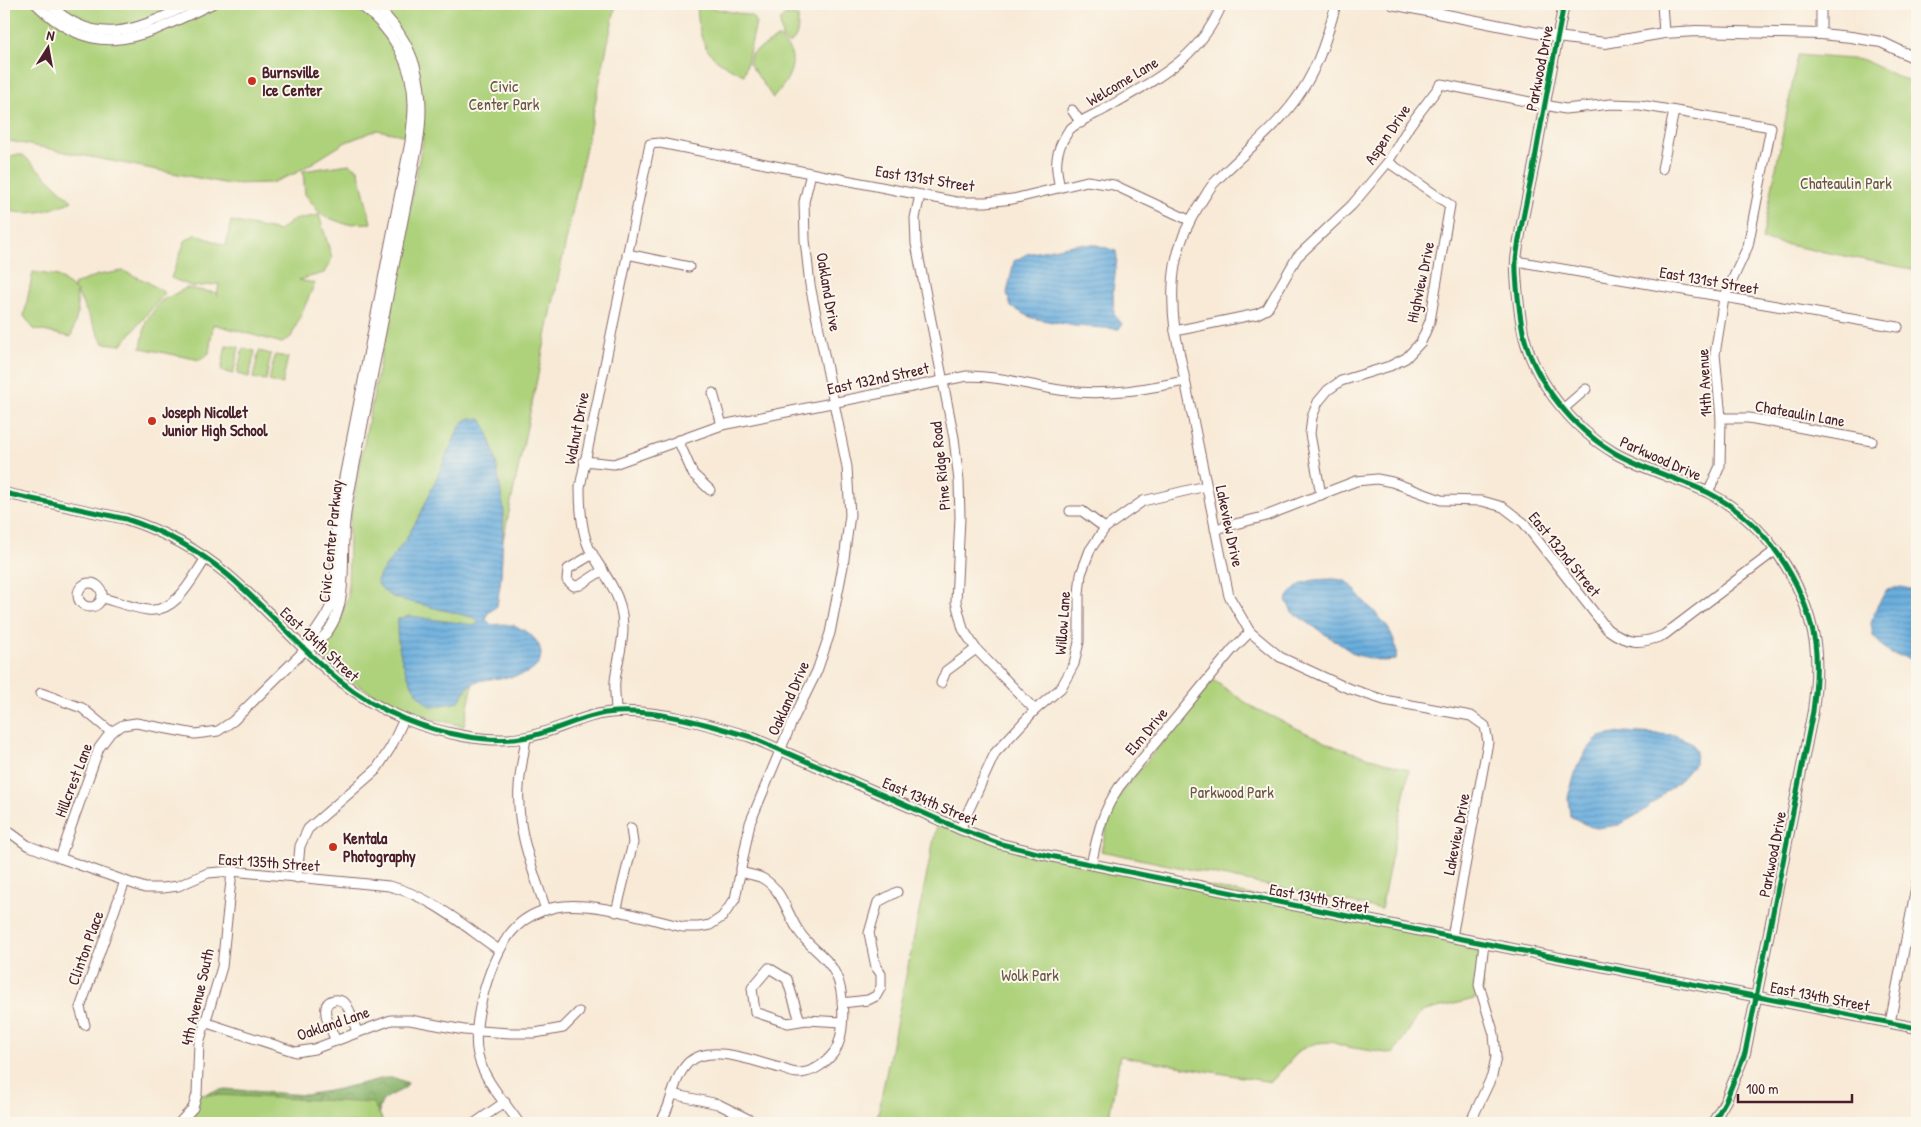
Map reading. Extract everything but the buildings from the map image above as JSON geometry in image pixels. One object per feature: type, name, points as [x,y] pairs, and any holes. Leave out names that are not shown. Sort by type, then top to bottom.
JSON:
[{"type":"street","points":[[36,4],[55,20],[75,32],[89,37],[113,40],[143,34],[212,4]]},
{"type":"street","points":[[49,4],[66,18],[84,27],[113,31],[145,25],[191,4]]},
{"type":"street","name":"Civic Center Parkway","points":[[305,650],[309,640],[326,616],[333,599],[336,581],[336,528],[340,498],[410,142],[413,117],[411,83],[402,56],[387,31],[372,14],[359,4]]},
{"type":"street","name":"Civic Center Parkway","points":[[305,650],[314,645],[325,633],[334,620],[341,602],[344,581],[344,528],[348,500],[422,118],[421,91],[414,62],[406,44],[394,25],[373,4]]},
{"type":"street","name":"Welcome Lane","points":[[1060,188],[1056,168],[1058,151],[1069,131],[1167,72],[1191,53],[1204,37],[1222,4]]},
{"type":"street","name":"Lakeview Drive","points":[[1336,4],[1325,45],[1302,91],[1272,128],[1214,183],[1190,220],[1178,246],[1173,274],[1172,302],[1175,330],[1229,596],[1250,632],[1280,657],[1345,687],[1384,700],[1471,716],[1485,726],[1488,742],[1452,937]]},
{"type":"street","points":[[1392,4],[1557,37],[1608,43],[1664,33],[1696,31],[1821,34],[1851,36],[1881,42],[1917,59]]},
{"type":"street","name":"Parkwood Drive","points":[[1564,4],[1516,261],[1525,341],[1540,376],[1563,409],[1585,432],[1614,452],[1708,493],[1746,518],[1776,550],[1793,578],[1807,610],[1815,644],[1817,679],[1813,711],[1757,997],[1745,1053],[1726,1100],[1713,1123]]},
{"type":"street","points":[[1662,4],[1664,33]]},
{"type":"street","points":[[1821,4],[1821,34]]},
{"type":"street","name":"Aspen Drive","points":[[1175,330],[1257,314],[1267,309],[1297,256],[1352,205],[1388,162],[1410,125],[1441,84],[1564,108],[1611,104],[1640,105],[1771,127]]},
{"type":"street","points":[[1072,110],[1081,123]]},
{"type":"street","points":[[1662,170],[1674,111]]},
{"type":"street","name":"14th Avenue","points":[[1708,493],[1720,466],[1721,418],[1715,354],[1724,298],[1748,246],[1771,127]]},
{"type":"street","name":"East 131st Street","points":[[650,144],[660,143],[956,202],[986,202],[1013,199],[1087,181],[1114,185],[1190,220]]},
{"type":"street","name":"Walnut Drive","points":[[616,712],[615,682],[624,624],[613,586],[589,546],[580,513],[580,487],[650,144]]},
{"type":"street","name":"Highview Drive","points":[[1321,495],[1310,434],[1312,417],[1318,402],[1328,390],[1341,381],[1390,366],[1406,358],[1421,342],[1430,321],[1450,205],[1388,162]]},
{"type":"street","name":"Oakland Drive","points":[[519,1123],[487,1079],[478,1055],[476,1031],[481,1004],[499,950],[516,927],[528,918],[546,910],[572,905],[616,912],[684,927],[710,925],[722,917],[735,899],[750,823],[792,722],[817,671],[830,633],[843,566],[850,515],[847,467],[810,285],[805,240],[804,202],[811,173]]},
{"type":"street","name":"Pine Ridge Road","points":[[920,195],[915,218],[916,244],[954,438],[959,481],[960,517],[956,602],[963,629],[976,649],[1034,710]]},
{"type":"street","points":[[627,254],[689,267]]},
{"type":"street","name":"East 131st Street","points":[[1516,261],[1898,327]]},
{"type":"street","name":"East 132nd Street","points":[[584,461],[614,464],[722,425],[968,376],[989,376],[1065,391],[1099,394],[1133,391],[1185,381]]},
{"type":"street","points":[[1563,409],[1586,389]]},
{"type":"street","points":[[713,393],[722,425]]},
{"type":"street","name":"Chateaulin Lane","points":[[1721,418],[1750,418],[1872,441]]},
{"type":"street","points":[[678,440],[693,474],[710,490]]},
{"type":"street","name":"East 132nd Street","points":[[1215,529],[1263,518],[1356,481],[1377,479],[1392,482],[1441,500],[1482,501],[1502,506],[1524,523],[1607,629],[1619,638],[1634,642],[1649,641],[1664,635],[1776,550]]},
{"type":"street","name":"Willow Lane","points":[[960,829],[995,753],[1034,710],[1061,688],[1074,664],[1079,642],[1081,574],[1090,550],[1105,528],[1143,502],[1206,486]]},
{"type":"street","name":"East 134th Street","points":[[4,493],[134,522],[175,539],[206,558],[238,584],[336,679],[361,697],[404,719],[430,728],[462,735],[497,739],[526,737],[588,718],[616,712],[652,714],[723,729],[750,737],[960,829],[1001,844],[1452,937],[1917,1028]]},
{"type":"street","points":[[1070,511],[1082,511],[1105,528]]},
{"type":"street","points":[[593,554],[568,569],[567,580],[574,586],[580,585],[603,570]]},
{"type":"street","points":[[103,598],[149,610],[163,610],[177,600],[206,558]]},
{"type":"street","name":"Elm Drive","points":[[1091,864],[1100,823],[1114,794],[1232,650],[1250,632]]},
{"type":"street","points":[[941,683],[946,671],[976,649]]},
{"type":"street","name":"Hillcrest Lane","points":[[60,858],[99,748],[111,732],[123,725],[136,723],[195,734],[218,731],[233,721],[305,650]]},
{"type":"street","points":[[41,693],[82,708],[111,732]]},
{"type":"street","points":[[297,878],[300,846],[308,829],[376,770],[391,747],[404,719]]},
{"type":"street","points":[[526,737],[519,787],[520,820],[526,850],[546,910]]},
{"type":"street","name":"East 135th Street","points":[[4,828],[27,845],[145,888],[178,886],[208,873],[232,871],[389,886],[407,890],[425,899],[499,950]]},
{"type":"street","points":[[616,912],[633,843],[631,828]]},
{"type":"street","name":"4th Avenue South","points":[[179,1123],[193,1108],[197,1094],[198,1043],[222,967],[232,871]]},
{"type":"street","points":[[660,1123],[681,1071],[690,1061],[702,1055],[723,1053],[798,1073],[818,1068],[833,1055],[839,1042],[842,1003],[836,973],[828,962],[800,934],[774,886],[761,877],[740,872]]},
{"type":"street","name":"Clinton Place","points":[[84,1025],[80,1008],[125,881]]},
{"type":"street","points":[[1890,1023],[1914,915],[1917,882]]},
{"type":"street","points":[[842,1003],[868,1000],[876,996],[881,987],[881,974],[876,967],[869,933],[878,902],[897,892]]},
{"type":"street","points":[[1470,1123],[1492,1076],[1496,1057],[1494,1034],[1478,985],[1484,943]]},
{"type":"street","points":[[800,1021],[787,979],[769,968],[752,988],[755,1012],[788,1023],[800,1021],[842,1022]]},
{"type":"street","points":[[336,1041],[325,1013],[327,1004],[331,1001],[339,1000],[345,1004],[357,1032]]},
{"type":"street","name":"Oakland Lane","points":[[204,1022],[296,1052],[314,1049],[382,1022],[401,1019],[476,1031],[510,1034],[563,1028],[579,1012]]},
{"type":"street","points":[[672,1094],[718,1104],[756,1123]]},
{"type":"street","points":[[475,1123],[505,1102]]},
{"type":"green space","name":"Civic Center Park","points":[[4,4],[616,4],[464,726],[418,714],[375,695],[335,670],[324,660],[319,652],[321,644],[334,630],[348,597],[349,529],[352,506],[423,139],[377,130],[346,142],[296,173],[271,183],[229,184],[4,140]]},
{"type":"green space","points":[[697,5],[752,16],[756,23],[744,75],[721,63],[707,49],[700,31]]},
{"type":"green space","points":[[785,15],[798,17],[796,36],[788,44],[782,39],[780,25],[780,20]]},
{"type":"green space","points":[[779,37],[791,53],[792,66],[785,83],[773,98],[749,63],[751,54]]},
{"type":"green space","name":"Chateaulin Park","points":[[1798,55],[1864,60],[1917,86],[1917,270],[1762,240]]},
{"type":"green space","points":[[13,155],[23,155],[72,201],[39,212],[23,213],[4,210],[4,164]]},
{"type":"green space","points":[[349,164],[358,169],[371,223],[345,224],[321,215],[305,194],[303,171]]},
{"type":"green space","points":[[319,215],[332,258],[324,273],[298,280],[315,283],[291,337],[282,343],[213,324],[209,353],[200,360],[141,348],[146,321],[161,301],[186,288],[217,293],[217,296],[219,284],[193,287],[171,278],[185,241],[196,234],[226,246],[231,221],[279,231],[293,220]]},
{"type":"green space","points":[[123,271],[146,281],[165,293],[121,345],[103,343],[76,291],[78,312],[71,337],[34,329],[24,316],[33,272],[58,276],[75,290],[73,285],[98,275]]},
{"type":"green space","points":[[226,345],[239,347],[233,374],[221,371]]},
{"type":"green space","points":[[243,348],[255,351],[249,377],[237,374]]},
{"type":"green space","points":[[259,351],[271,354],[266,380],[253,378]]},
{"type":"green space","points":[[275,355],[288,357],[282,384],[269,381]]},
{"type":"green space","name":"Parkwood Park","points":[[1213,680],[1254,708],[1336,747],[1409,770],[1381,909],[1101,851],[1111,811],[1123,790]]},
{"type":"green space","name":"Wolk Park","points":[[938,819],[1001,844],[1484,943],[1482,997],[1421,1012],[1393,1054],[1347,1047],[1331,1042],[1316,1043],[1300,1050],[1271,1082],[1120,1056],[1108,1123],[876,1123]]},
{"type":"green space","points":[[385,1078],[395,1078],[408,1083],[406,1087],[387,1097],[382,1102],[380,1115],[385,1123],[199,1123],[207,1093],[225,1089],[305,1095]]},
{"type":"green space","points":[[197,1094],[373,1103],[384,1123],[190,1123]]},
{"type":"water","points":[[1078,244],[1097,245],[1116,251],[1117,259],[1113,292],[1114,314],[1122,324],[1119,329],[1074,326],[1032,318],[1011,307],[1007,293],[1014,261],[1027,254]]},
{"type":"water","points":[[470,418],[481,419],[486,428],[495,456],[504,511],[501,578],[497,606],[487,614],[486,620],[492,625],[509,625],[525,631],[536,640],[541,653],[539,663],[533,670],[524,674],[480,681],[472,684],[458,702],[432,707],[416,692],[404,668],[398,641],[398,619],[410,616],[474,625],[478,624],[478,621],[475,618],[395,598],[384,591],[377,581],[380,574],[406,539],[421,513],[457,432],[463,422]]},
{"type":"water","points":[[1333,579],[1350,584],[1386,625],[1394,641],[1396,660],[1383,661],[1356,655],[1292,612],[1286,600],[1296,588],[1306,582]]},
{"type":"water","points":[[1902,587],[1917,591],[1917,659],[1911,660],[1907,657],[1890,654],[1873,636],[1871,623],[1876,608],[1887,589]]},
{"type":"water","points":[[1625,732],[1674,735],[1691,742],[1696,751],[1695,763],[1681,779],[1644,811],[1619,825],[1591,827],[1570,816],[1568,797],[1577,767],[1587,750],[1599,737]]},
{"type":"cycle path","points":[[1564,4],[1516,260],[1521,323],[1531,357],[1548,389],[1584,431],[1613,452],[1635,463],[1707,492],[1728,504],[1764,536],[1779,555],[1802,597],[1815,643],[1816,677],[1813,711],[1745,1053],[1726,1100],[1713,1123]]},
{"type":"cycle path","points":[[4,493],[126,519],[180,542],[205,557],[228,575],[310,655],[354,691],[378,707],[433,729],[481,739],[497,740],[527,737],[605,713],[650,713],[685,719],[751,737],[960,829],[1001,844],[1050,856],[1452,937],[1917,1028]]},
{"type":"place","name":"Burnsville Ice Center","points":[[252,81]]},
{"type":"place","name":"Joseph Nicollet Junior High School","points":[[152,421]]},
{"type":"place","name":"Kentala Photography","points":[[333,847]]}]
